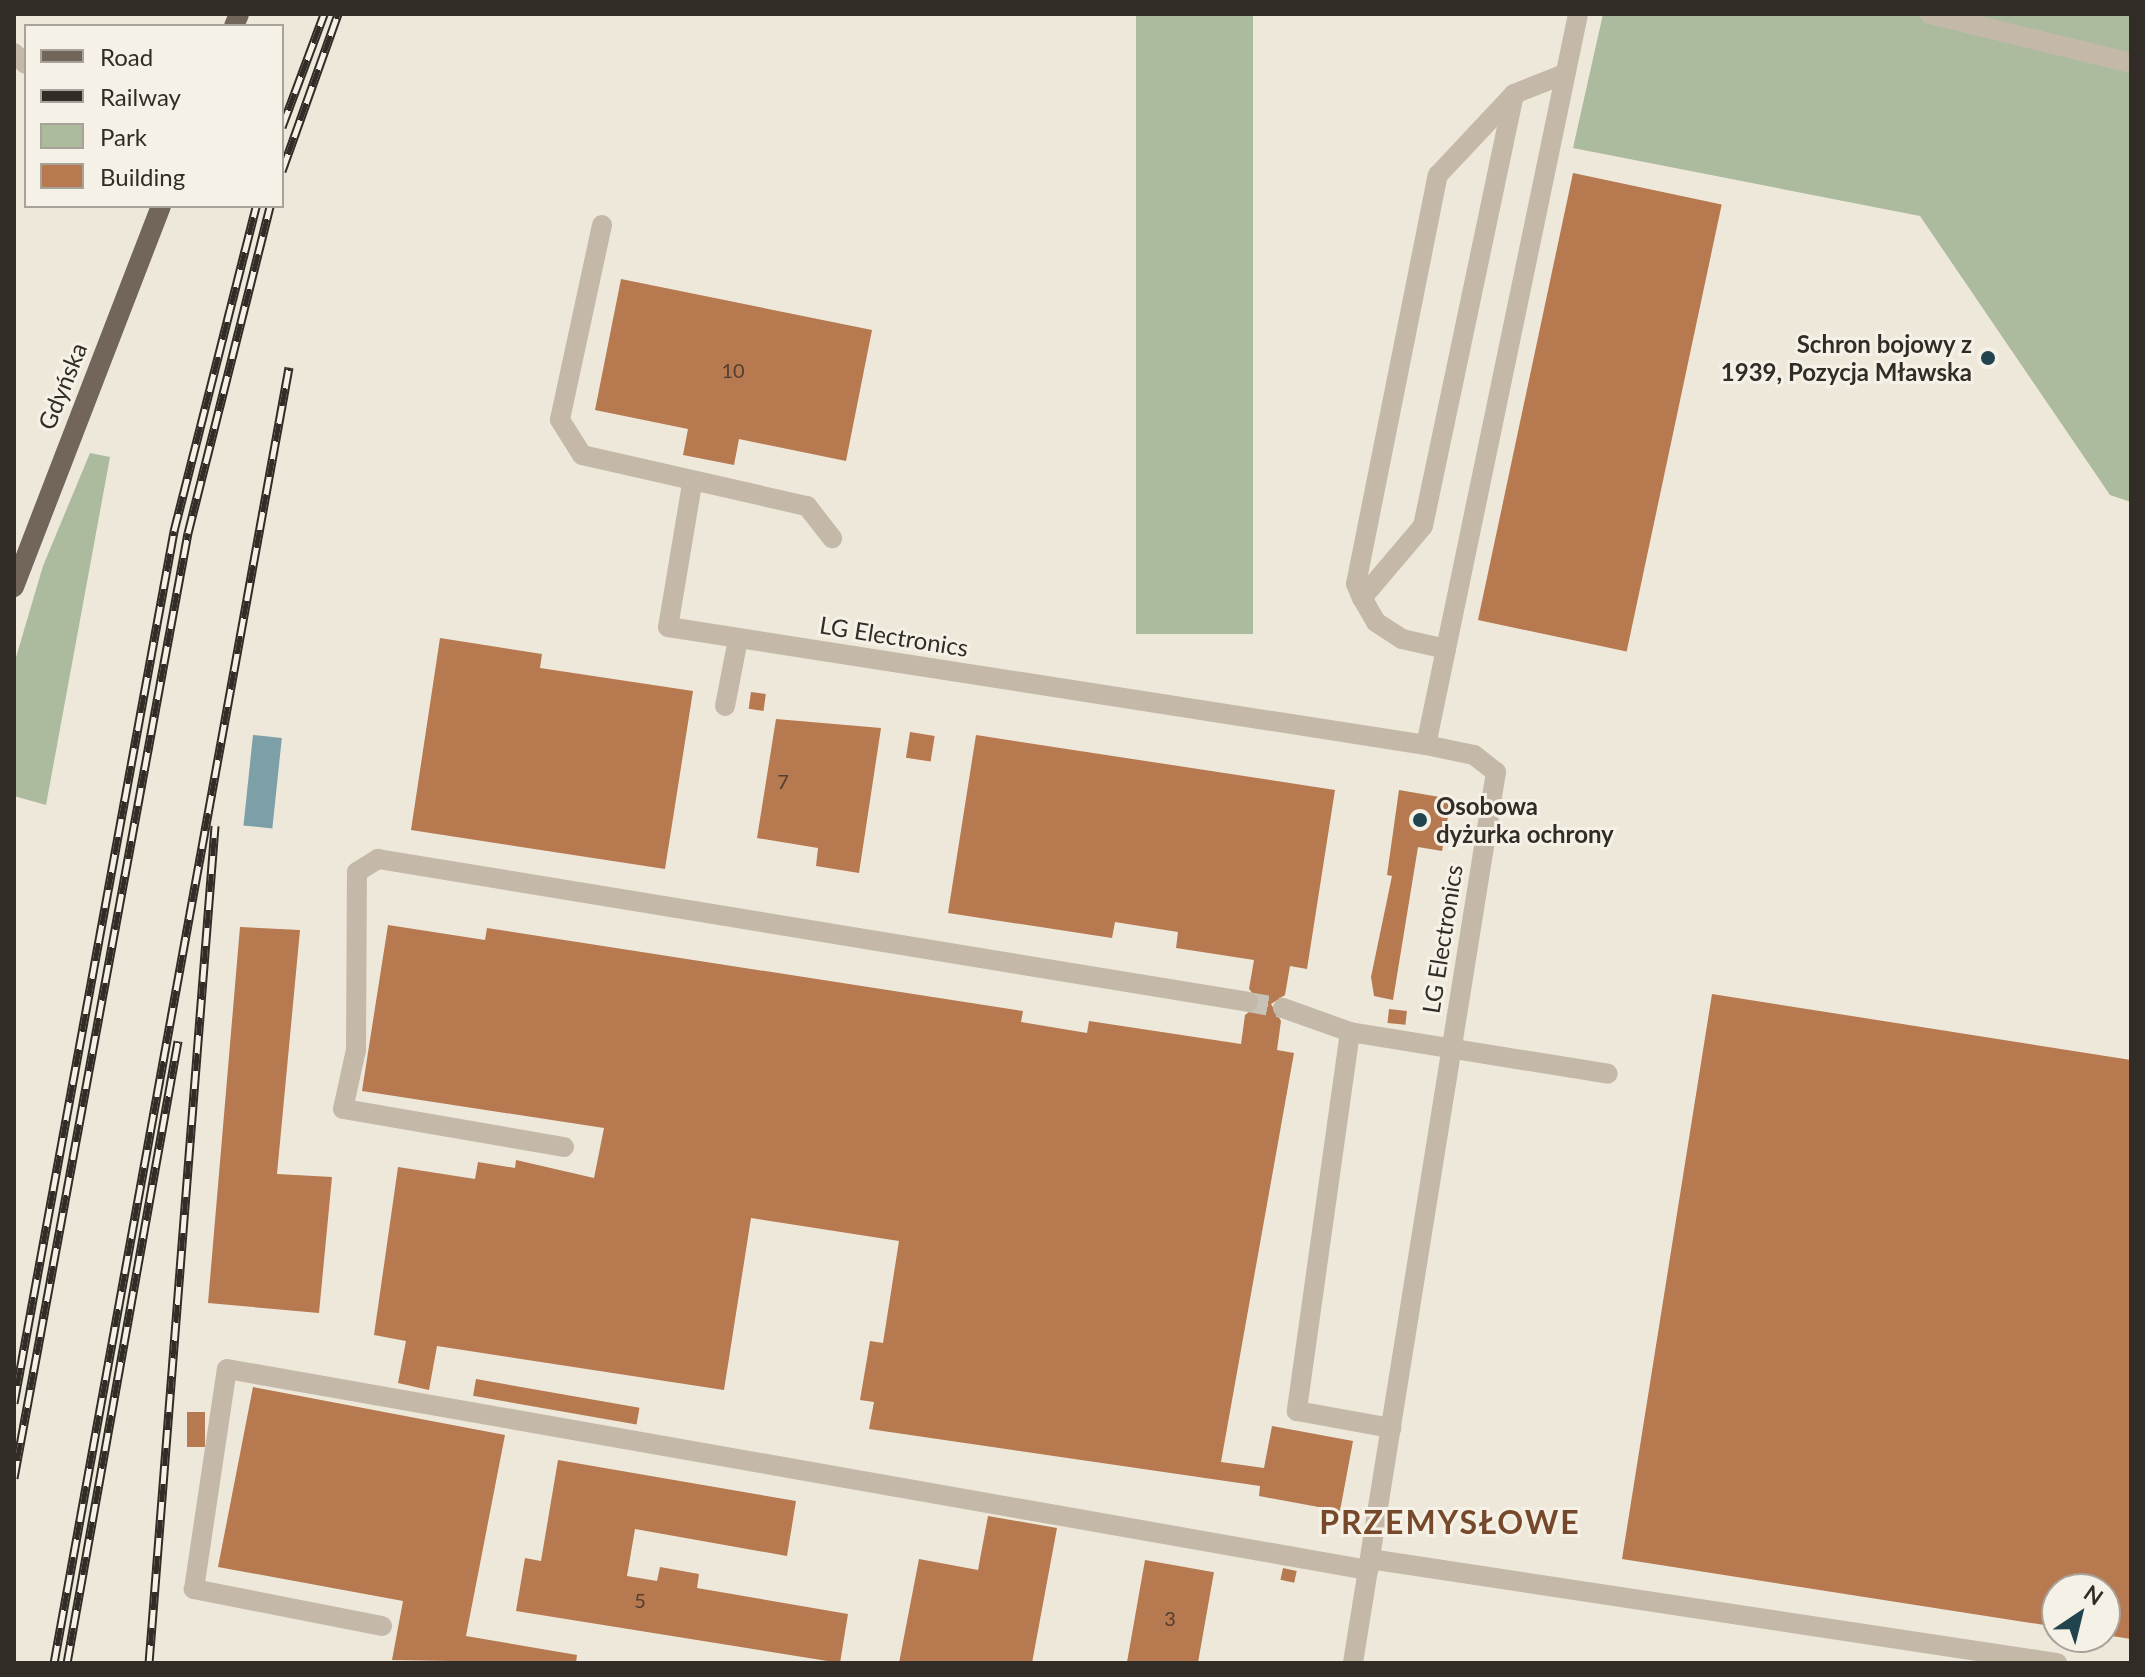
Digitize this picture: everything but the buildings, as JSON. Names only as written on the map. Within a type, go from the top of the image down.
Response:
[{"type":"main road","name":"Gdyńska","points":[[14,587],[160,208]]},
{"type":"street","points":[[1426,745],[1562,75],[1578,14]]},
{"type":"street","points":[[1930,14],[2131,63]]},
{"type":"street","points":[[1446,649],[1402,639],[1376,622],[1356,584],[1438,175],[1514,94],[1562,75]]},
{"type":"street","points":[[1362,598],[1423,526],[1514,94]]},
{"type":"street","points":[[602,225],[560,420],[582,455],[692,484],[807,506],[832,538]]},
{"type":"street","name":"LG Electronics","points":[[692,484],[668,627],[1426,745],[1474,755],[1496,772],[1353,1663]]},
{"type":"street","points":[[725,706],[738,639]]},
{"type":"street","points":[[564,1147],[343,1109],[356,1050],[357,872],[378,859],[1248,1002]]},
{"type":"street","points":[[1283,1008],[1350,1032],[1608,1074]]},
{"type":"street","points":[[1350,1032],[1297,1411],[1391,1428]]},
{"type":"street","points":[[382,1626],[194,1589],[227,1369],[1369,1564],[2057,1663]]},
{"type":"green space","points":[[1136,14],[1253,14],[1253,634],[1136,634]]},
{"type":"green space","points":[[1603,14],[2131,14],[2131,502],[2110,495],[1920,216],[1573,148]]},
{"type":"green space","points":[[90,453],[110,457],[46,805],[14,796],[14,664],[43,566]]},
{"type":"water","points":[[253,735],[282,738],[272,829],[243,826]]},
{"type":"tunnel","points":[[1248,1002],[1283,1008]]},
{"type":"railway","points":[[284,122],[324,14]]},
{"type":"railway","points":[[284,165],[338,14]]},
{"type":"railway","points":[[14,1403],[174,531],[255,208]]},
{"type":"railway","points":[[14,1478],[188,533],[269,208]]},
{"type":"railway","points":[[54,1663],[289,367]]},
{"type":"railway","points":[[149,1663],[215,826]]},
{"type":"railway","points":[[67,1663],[178,1041]]},
{"type":"place","name":"Schron bojowy z 1939, Pozycja Mławska","points":[[1988,358]]},
{"type":"place","name":"Osobowa dyżurka ochrony","points":[[1420,820]]},
{"type":"district","name":"PRZEMYSŁOWE","points":[[1450,1522]]}]
